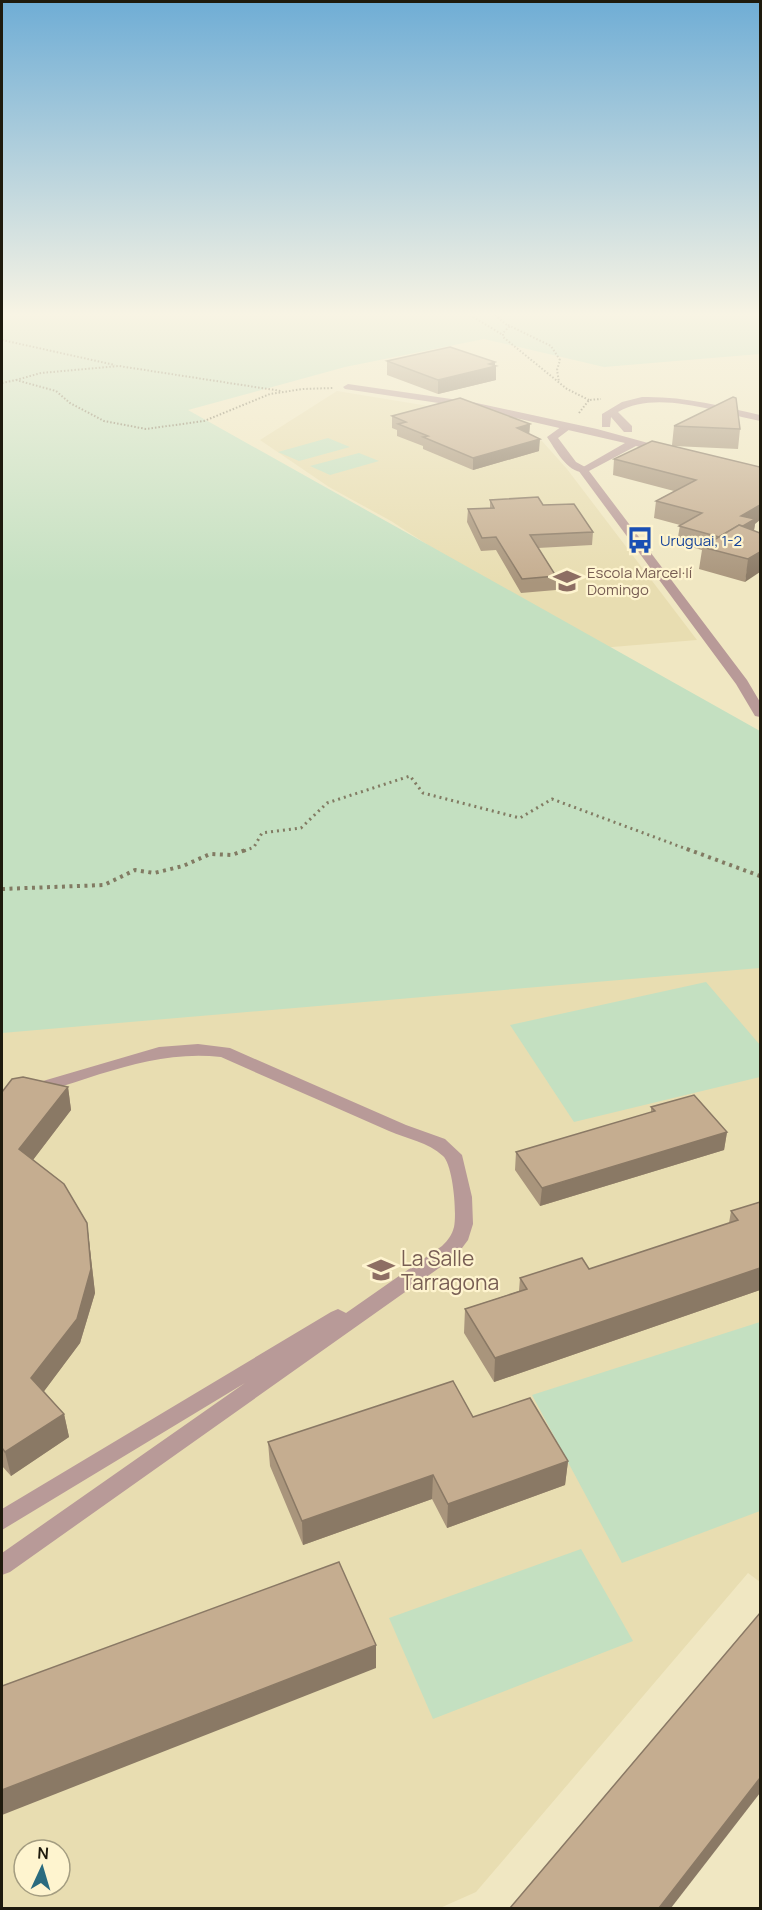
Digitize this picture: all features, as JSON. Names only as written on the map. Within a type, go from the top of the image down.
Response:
[{"type":"street","points":[[466,404],[628,438],[678,453]]},
{"type":"street","points":[[626,404],[604,417],[606,425],[628,438]]},
{"type":"street","points":[[703,404],[760,418]]},
{"type":"street","points":[[612,412],[627,426],[628,438]]},
{"type":"street","points":[[597,432],[599,428],[606,425]]},
{"type":"street","points":[[569,426],[552,437],[572,464],[583,470],[742,683],[760,713]]},
{"type":"street","points":[[583,470],[628,438]]},
{"type":"street","points":[[742,683],[760,695]]},
{"type":"lane","points":[[2,1098],[159,1052],[198,1049],[224,1052],[400,1129],[439,1143],[453,1155],[457,1165],[463,1197],[464,1224],[459,1240],[449,1251],[2,1565]]},
{"type":"lane","points":[[2,1520],[449,1251]]},
{"type":"path","points":[[72,404],[104,421],[146,429],[204,421],[245,404]]},
{"type":"path","points":[[2,889],[104,885],[135,870],[153,873],[183,866],[210,854],[232,855],[254,847],[262,833],[301,828],[327,803],[410,776],[423,793],[520,818],[552,800],[760,876]]},
{"type":"shaded area","points":[[316,404],[417,404],[508,419],[497,422],[542,441],[567,469],[697,640],[588,649],[391,521],[329,487],[260,440]]},
{"type":"shaded area","name":"La Salle Tarragona","points":[[2,935],[760,958],[760,1582],[748,1573],[476,1892],[440,1908],[2,1908]]},
{"type":"green space","points":[[2,404],[209,404],[188,410],[760,731],[760,968],[2,1033]]},
{"type":"green space","points":[[328,438],[350,447],[299,461],[278,452]]},
{"type":"green space","points":[[359,453],[379,461],[330,475],[310,466]]},
{"type":"green space","points":[[706,982],[760,1045],[760,1077],[574,1122],[510,1025]]},
{"type":"green space","points":[[760,1322],[760,1511],[622,1563],[532,1395]]},
{"type":"green space","points":[[581,1549],[633,1641],[433,1719],[389,1618]]},
{"type":"building","points":[[437,404],[477,404],[530,424],[517,428],[540,439],[473,458],[423,437],[428,436],[398,424],[406,422],[392,416]]},
{"type":"building","points":[[718,404],[737,404],[740,429],[674,426]]},
{"type":"building","points":[[652,441],[760,467],[760,505],[741,516],[755,519],[719,537],[679,526],[702,513],[656,501],[696,480],[614,459]]},
{"type":"building","points":[[538,497],[543,505],[574,504],[593,532],[530,535],[556,576],[522,579],[496,537],[482,538],[468,509],[494,508],[490,500]]},
{"type":"building","points":[[739,525],[760,533],[760,552],[748,559],[702,547]]},
{"type":"building","points":[[23,1077],[68,1087],[19,1149],[64,1184],[87,1223],[91,1269],[77,1319],[31,1378],[64,1414],[5,1452],[2,1448],[2,1092],[12,1079]]},
{"type":"building","points":[[694,1095],[727,1132],[542,1188],[516,1152],[655,1111],[651,1107]]},
{"type":"building","points":[[760,1202],[760,1268],[495,1358],[465,1309],[527,1289],[520,1278],[582,1258],[589,1269],[738,1220],[731,1211]]},
{"type":"building","points":[[453,1381],[473,1417],[530,1398],[568,1461],[448,1504],[433,1475],[302,1521],[268,1442]]},
{"type":"building","points":[[339,1562],[376,1645],[2,1790],[2,1686]]},
{"type":"building","points":[[760,1613],[760,1778],[659,1908],[510,1908]]},
{"type":"place","name":"Uruguai, 1-2","points":[[640,540]]},
{"type":"place","name":"Escola Marcel·lí Domingo","points":[[567,581]]},
{"type":"place","name":"La Salle Tarragona","points":[[381,1270]]}]
